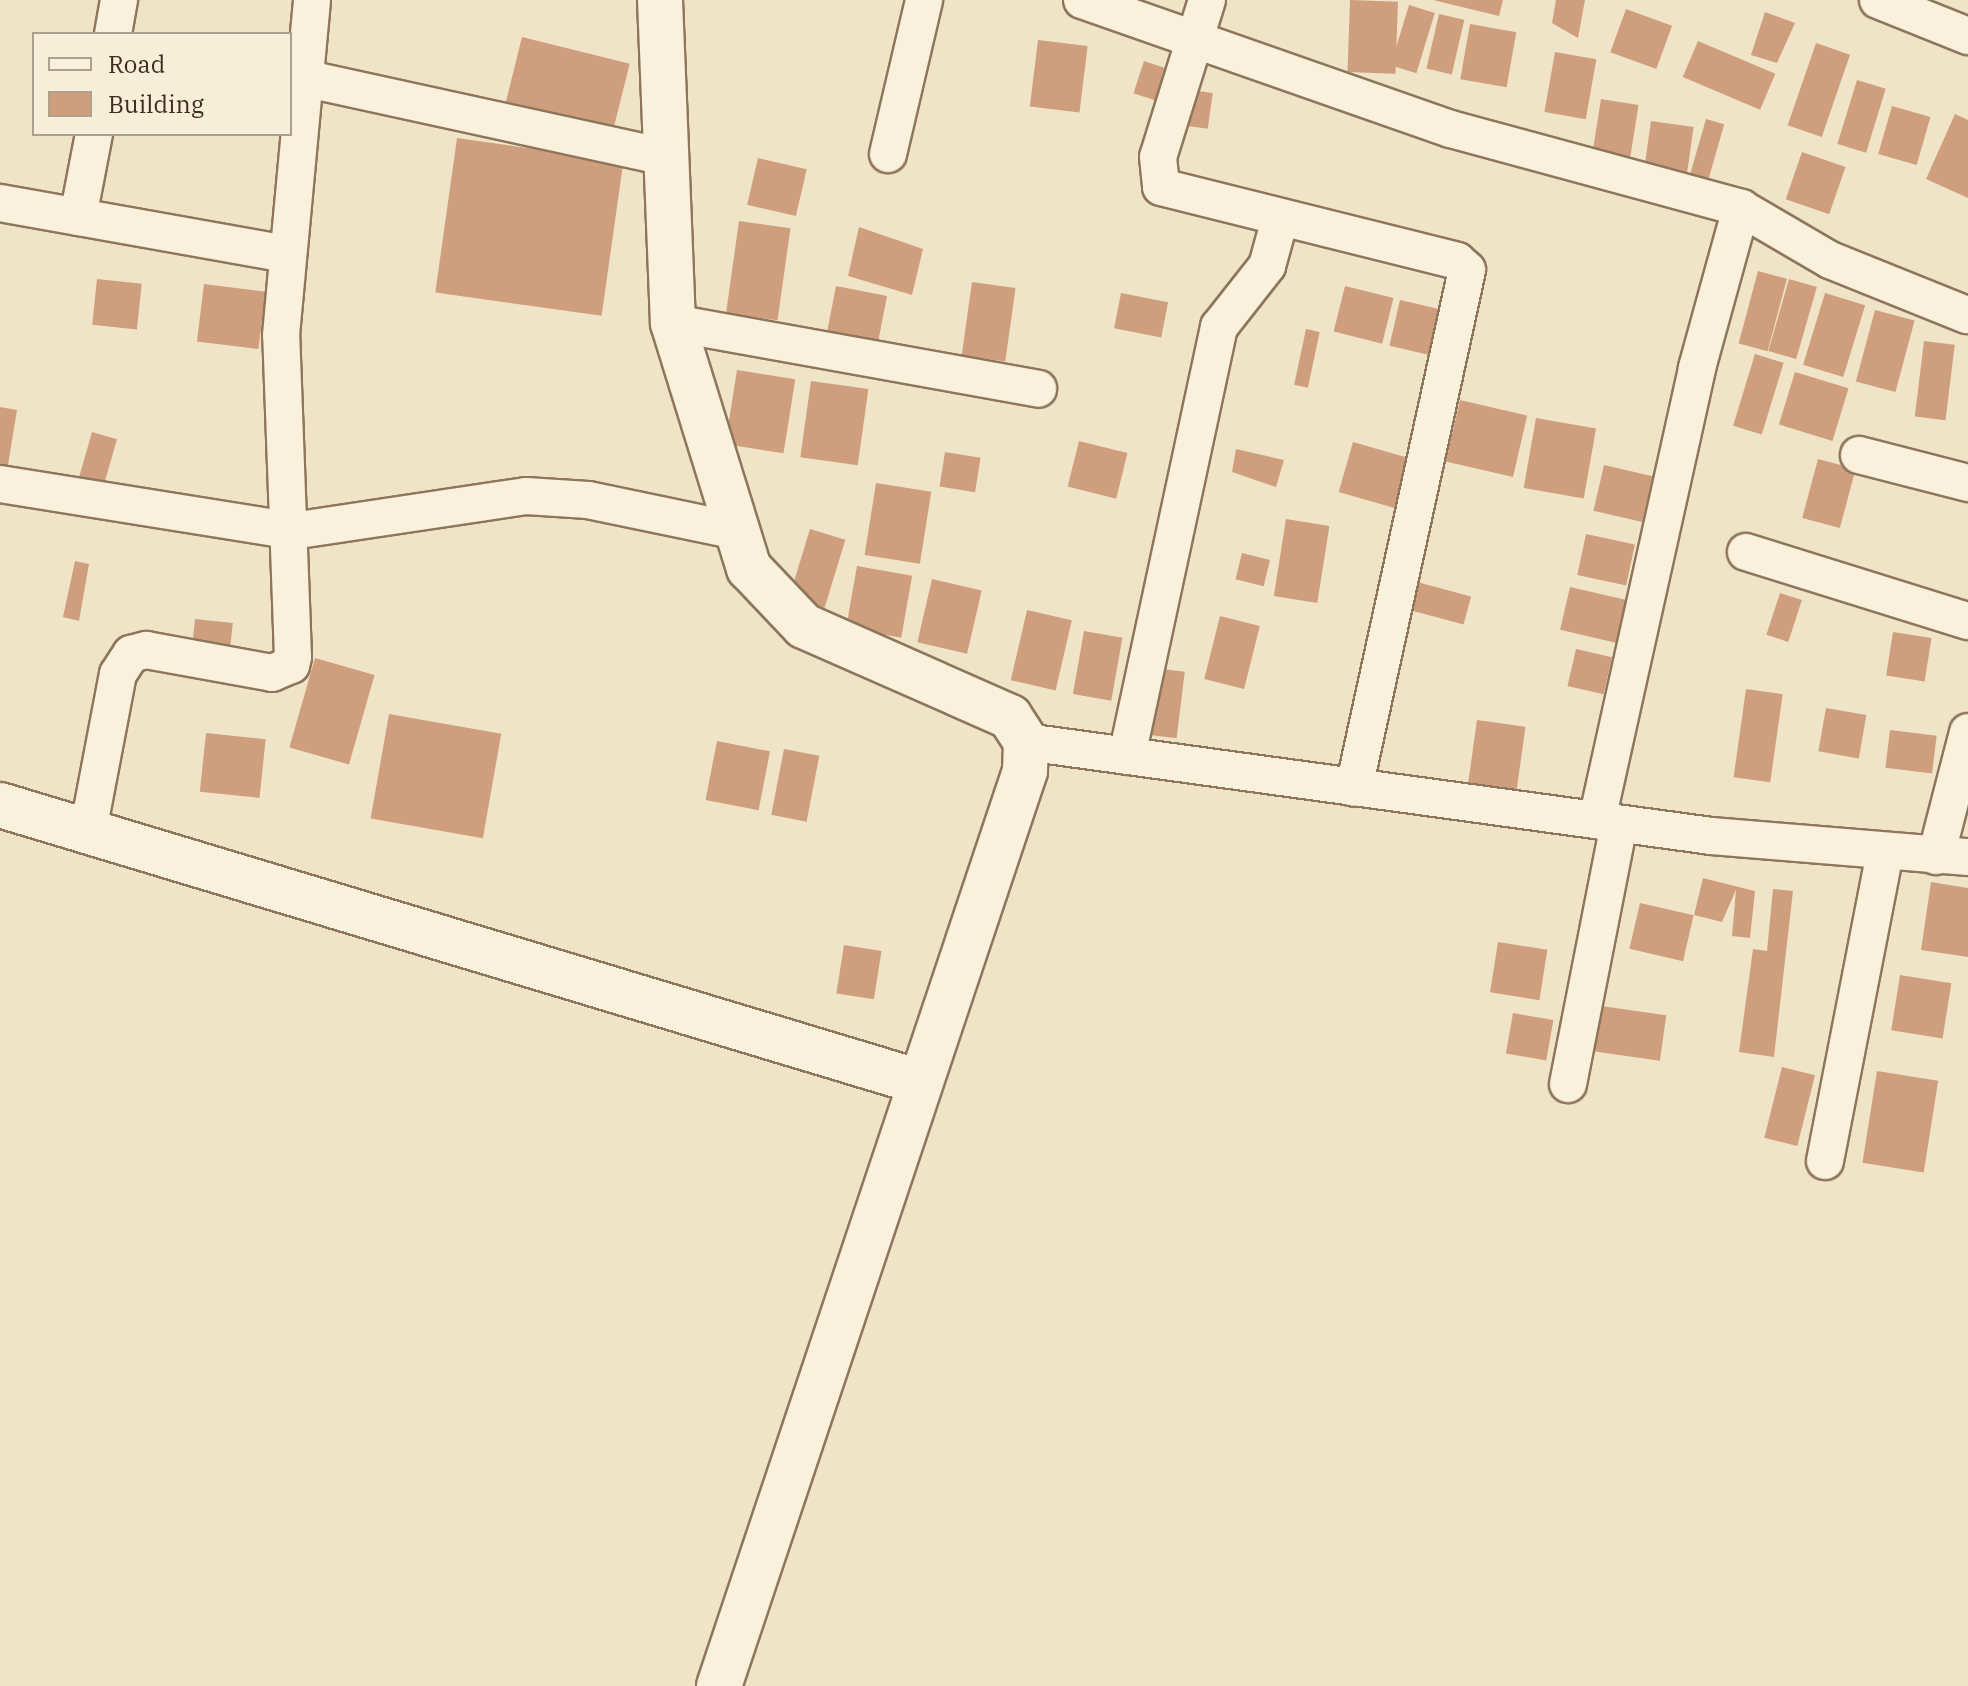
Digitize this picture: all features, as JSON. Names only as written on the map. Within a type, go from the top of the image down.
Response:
[{"type":"street","points":[[113,32],[119,0]]},
{"type":"street","points":[[88,831],[118,674],[131,654],[146,650],[272,673],[291,665],[292,531],[281,335],[285,254],[312,0]]},
{"type":"street","points":[[660,0],[669,158],[673,323],[749,568],[804,626],[1010,717],[1026,742],[1025,771],[719,1686]]},
{"type":"street","points":[[888,154],[924,0]]},
{"type":"street","points":[[1082,0],[1451,129],[1741,208],[1830,260],[1967,315]]},
{"type":"street","points":[[1207,0],[1158,157],[1161,187],[1457,261],[1467,270],[1354,788]]},
{"type":"street","points":[[1878,0],[1968,36]]},
{"type":"street","points":[[303,78],[669,158]]},
{"type":"street","points":[[78,217],[94,136]]},
{"type":"street","points":[[0,203],[285,254]]},
{"type":"street","points":[[1568,1084],[1608,822],[1697,368],[1741,208]]},
{"type":"street","points":[[1127,756],[1219,327],[1267,266],[1280,219]]},
{"type":"street","points":[[673,323],[1038,389]]},
{"type":"street","points":[[1859,455],[1968,483]]},
{"type":"street","points":[[0,484],[292,531],[526,496],[588,500],[738,531]]},
{"type":"street","points":[[1746,552],[1968,621]]},
{"type":"street","points":[[1026,742],[1608,822],[1885,852],[1952,856],[1968,732]]},
{"type":"street","points":[[0,805],[920,1082]]},
{"type":"street","points":[[1825,1161],[1885,852]]},
{"type":"building","points":[[1350,0],[1398,2],[1395,74],[1347,72]]},
{"type":"building","points":[[1433,0],[1503,0],[1499,16]]},
{"type":"building","points":[[1556,0],[1585,0],[1578,38],[1552,23]]},
{"type":"building","points":[[1409,5],[1435,13],[1416,73],[1391,65]]},
{"type":"building","points":[[1626,9],[1672,26],[1656,69],[1610,52]]},
{"type":"building","points":[[1765,12],[1795,23],[1777,63],[1751,55]]},
{"type":"building","points":[[1439,14],[1464,20],[1452,74],[1426,69]]},
{"type":"building","points":[[1470,24],[1516,32],[1507,87],[1460,79]]},
{"type":"building","points":[[522,37],[630,64],[613,129],[506,102]]},
{"type":"building","points":[[1038,40],[1088,46],[1079,113],[1030,107]]},
{"type":"building","points":[[1698,41],[1775,74],[1760,110],[1683,77]]},
{"type":"building","points":[[1816,43],[1850,55],[1822,137],[1788,125]]},
{"type":"building","points":[[1555,52],[1596,59],[1586,119],[1544,112]]},
{"type":"building","points":[[1144,61],[1171,70],[1160,102],[1133,93]]},
{"type":"building","points":[[1857,80],[1886,89],[1866,153],[1837,144]]},
{"type":"building","points":[[1191,90],[1213,93],[1208,129],[1186,126]]},
{"type":"building","points":[[1601,99],[1639,105],[1630,157],[1593,151]]},
{"type":"building","points":[[1892,106],[1930,117],[1917,165],[1878,154]]},
{"type":"building","points":[[1955,114],[1968,120],[1968,198],[1926,179]]},
{"type":"building","points":[[1706,119],[1724,124],[1706,190],[1687,184]]},
{"type":"building","points":[[1651,121],[1694,127],[1687,176],[1644,170]]},
{"type":"building","points":[[457,138],[623,161],[602,316],[435,292]]},
{"type":"building","points":[[1802,152],[1845,167],[1829,214],[1786,199]]},
{"type":"building","points":[[758,158],[807,169],[796,216],[747,205]]},
{"type":"building","points":[[739,221],[790,228],[778,320],[726,313]]},
{"type":"building","points":[[859,227],[923,249],[912,295],[848,276]]},
{"type":"building","points":[[1758,271],[1787,279],[1768,351],[1739,343]]},
{"type":"building","points":[[97,279],[142,284],[137,329],[92,325]]},
{"type":"building","points":[[1789,279],[1817,287],[1796,359],[1768,351]]},
{"type":"building","points":[[972,282],[1016,288],[1005,361],[962,355]]},
{"type":"building","points":[[204,284],[266,292],[258,349],[197,342]]},
{"type":"building","points":[[836,286],[887,296],[877,348],[826,338]]},
{"type":"building","points":[[1345,286],[1394,298],[1382,344],[1334,332]]},
{"type":"building","points":[[1121,293],[1168,302],[1161,337],[1114,328]]},
{"type":"building","points":[[1825,293],[1865,305],[1843,377],[1803,365]]},
{"type":"building","points":[[1400,300],[1449,311],[1438,357],[1389,346]]},
{"type":"building","points":[[1875,310],[1915,321],[1895,392],[1856,381]]},
{"type":"building","points":[[1306,329],[1320,332],[1308,388],[1294,385]]},
{"type":"building","points":[[1924,341],[1955,345],[1946,420],[1915,416]]},
{"type":"building","points":[[1755,354],[1784,363],[1762,434],[1733,426]]},
{"type":"building","points":[[737,370],[795,379],[784,453],[725,444]]},
{"type":"building","points":[[1795,372],[1849,388],[1832,441],[1779,425]]},
{"type":"building","points":[[811,381],[868,389],[858,465],[800,457]]},
{"type":"building","points":[[1460,400],[1527,416],[1513,477],[1446,461]]},
{"type":"building","points":[[0,407],[17,410],[8,465],[0,464]]},
{"type":"building","points":[[1536,418],[1596,429],[1584,499],[1524,488]]},
{"type":"building","points":[[92,432],[117,439],[100,497],[75,490]]},
{"type":"building","points":[[1079,441],[1128,453],[1116,499],[1068,487]]},
{"type":"building","points":[[1353,442],[1416,460],[1402,510],[1339,492]]},
{"type":"building","points":[[1236,449],[1284,460],[1276,487],[1232,472]]},
{"type":"building","points":[[945,452],[981,458],[975,492],[940,487]]},
{"type":"building","points":[[1818,459],[1856,469],[1840,528],[1802,518]]},
{"type":"building","points":[[1604,465],[1653,476],[1642,522],[1593,511]]},
{"type":"building","points":[[876,483],[931,492],[920,564],[865,555]]},
{"type":"building","points":[[1286,519],[1329,526],[1317,603],[1274,596]]},
{"type":"building","points":[[810,529],[845,540],[825,608],[789,597]]},
{"type":"building","points":[[1586,534],[1635,544],[1626,585],[1577,575]]},
{"type":"building","points":[[1242,553],[1270,560],[1264,586],[1235,579]]},
{"type":"building","points":[[75,561],[89,564],[79,621],[63,617]]},
{"type":"building","points":[[857,566],[912,576],[901,638],[846,628]]},
{"type":"building","points":[[932,579],[982,590],[967,654],[917,642]]},
{"type":"building","points":[[1417,582],[1471,596],[1464,625],[1409,610]]},
{"type":"building","points":[[1570,587],[1626,600],[1616,643],[1560,630]]},
{"type":"building","points":[[1780,593],[1802,600],[1788,642],[1766,635]]},
{"type":"building","points":[[1027,610],[1072,620],[1056,691],[1011,680]]},
{"type":"building","points":[[1220,616],[1260,626],[1244,689],[1204,679]]},
{"type":"building","points":[[195,619],[233,623],[229,655],[192,651]]},
{"type":"building","points":[[1084,631],[1122,638],[1111,701],[1073,694]]},
{"type":"building","points":[[1893,632],[1932,638],[1925,682],[1886,675]]},
{"type":"building","points":[[1576,649],[1612,657],[1604,694],[1567,686]]},
{"type":"building","points":[[315,658],[375,675],[349,764],[289,747]]},
{"type":"building","points":[[1154,668],[1185,672],[1177,738],[1146,735]]},
{"type":"building","points":[[1746,689],[1783,694],[1770,782],[1734,777]]},
{"type":"building","points":[[1826,708],[1866,715],[1859,758],[1818,751]]},
{"type":"building","points":[[389,714],[501,734],[483,838],[371,818]]},
{"type":"building","points":[[1477,720],[1526,727],[1517,790],[1468,783]]},
{"type":"building","points":[[1890,730],[1937,736],[1932,773],[1885,768]]},
{"type":"building","points":[[206,733],[266,739],[260,798],[200,792]]},
{"type":"building","points":[[717,741],[770,751],[759,810],[706,800]]},
{"type":"building","points":[[784,749],[819,756],[807,822],[771,815]]},
{"type":"building","points":[[1703,878],[1755,891],[1750,938],[1732,936],[1736,890],[1722,922],[1694,915]]},
{"type":"building","points":[[1931,882],[1968,888],[1968,957],[1921,950]]},
{"type":"building","points":[[1773,889],[1793,891],[1774,1057],[1739,1052],[1753,949],[1767,951]]},
{"type":"building","points":[[1640,903],[1694,915],[1683,961],[1629,949]]},
{"type":"building","points":[[1498,942],[1547,950],[1539,1000],[1490,992]]},
{"type":"building","points":[[844,945],[882,951],[874,999],[836,993]]},
{"type":"building","points":[[1900,975],[1951,983],[1943,1038],[1891,1030]]},
{"type":"building","points":[[1594,1005],[1666,1015],[1660,1061],[1588,1051]]},
{"type":"building","points":[[1513,1013],[1553,1020],[1546,1060],[1506,1053]]},
{"type":"building","points":[[1782,1067],[1815,1075],[1797,1146],[1764,1138]]},
{"type":"building","points":[[1877,1071],[1938,1081],[1924,1173],[1862,1163]]}]
